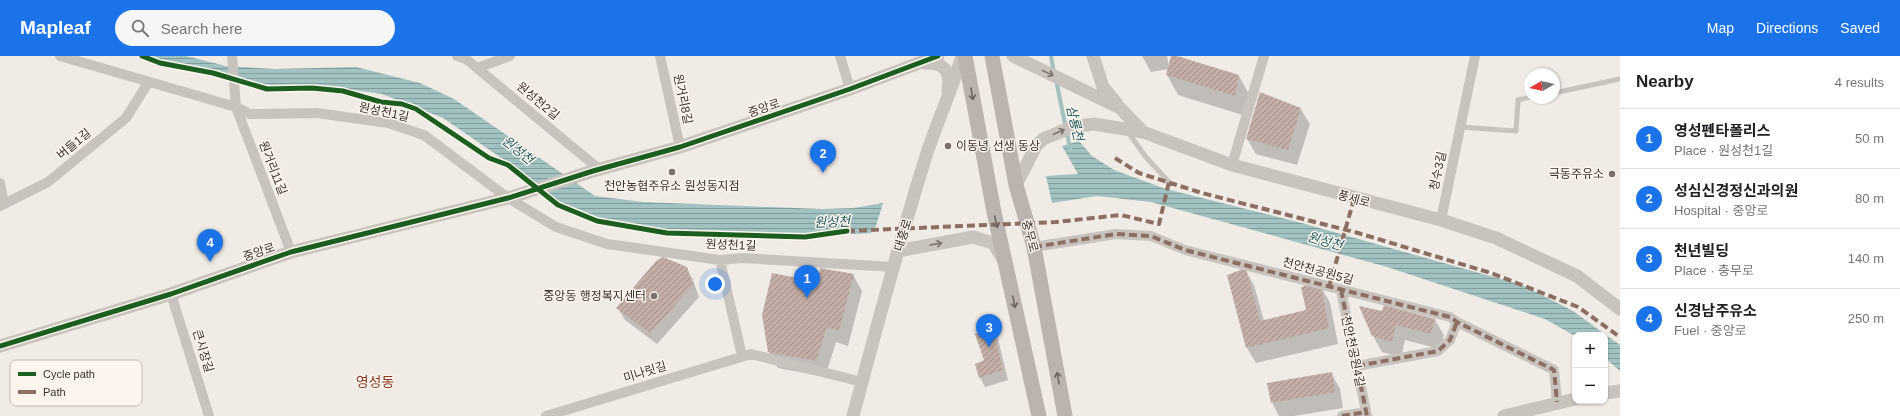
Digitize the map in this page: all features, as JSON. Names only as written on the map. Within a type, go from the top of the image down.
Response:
[{"type":"main road","points":[[966,56],[994,212],[1039,416]]},
{"type":"main road","name":"충무로","points":[[992,56],[1016,185],[1034,247],[1065,416]]},
{"type":"street","name":"원성천1길","points":[[60,56],[148,83],[236,107],[250,114],[317,113],[388,123],[424,135],[508,198],[556,227],[607,244],[720,260],[743,258],[893,267]]},
{"type":"street","name":"원거리11길","points":[[232,56],[236,107],[291,252]]},
{"type":"street","points":[[477,68],[510,56]]},
{"type":"street","name":"원거리8길","points":[[660,56],[680,147]]},
{"type":"street","points":[[840,56],[850,89]]},
{"type":"street","name":"중앙로","points":[[0,346],[171,294],[291,252],[508,198],[596,170],[680,147],[850,89],[938,56]]},
{"type":"street","name":"대흥로","points":[[853,416],[893,267],[927,155],[962,56]]},
{"type":"street","name":"풍세로","points":[[1013,56],[1120,108],[1143,132],[1232,165],[1441,220],[1496,238],[1577,276],[1620,309]]},
{"type":"street","points":[[1093,56],[1103,87],[1120,108]]},
{"type":"street","points":[[1232,165],[1264,56]]},
{"type":"street","name":"청수3길","points":[[1441,220],[1476,56]]},
{"type":"street","name":"원성천2길","points":[[463,57],[596,170]]},
{"type":"street","points":[[918,63],[932,62],[940,65],[946,70],[949,81],[946,103]]},
{"type":"street","name":"버들1길","points":[[2,205],[48,182],[126,118],[148,83]]},
{"type":"street","points":[[1016,185],[1036,146],[1043,139],[1072,127],[1094,124],[1143,132]]},
{"type":"street","points":[[0,183],[2,205]]},
{"type":"street","name":"천안천공원5길","points":[[1034,247],[1116,234],[1151,236],[1185,250],[1450,317],[1457,322],[1554,370],[1557,402]]},
{"type":"street","points":[[898,251],[973,237],[993,243],[1005,264]]},
{"type":"street","points":[[720,260],[746,355],[862,382]]},
{"type":"street","name":"천안천공원4길","points":[[1341,290],[1366,414],[1342,416]]},
{"type":"street","name":"큰시장길","points":[[171,294],[209,416]]},
{"type":"street","points":[[1357,366],[1438,351],[1450,340],[1457,322]]},
{"type":"street","name":"미나릿길","points":[[546,416],[746,355]]},
{"type":"street","points":[[1608,393],[1620,391]]},
{"type":"street","points":[[1504,416],[1572,399]]},
{"type":"lane","points":[[1560,91],[1620,79]]},
{"type":"lane","points":[[1461,127],[1516,131],[1518,100],[1524,99]]},
{"type":"lane","points":[[1126,129],[1145,156],[1169,182]]},
{"type":"water","name":"원성천","points":[[140,56],[186,56],[226,66],[275,69],[356,67],[420,83],[454,99],[595,196],[643,202],[822,209],[854,208],[883,203],[876,226],[871,233],[721,239],[620,229],[563,206],[510,164],[443,118],[382,94],[324,86],[279,86],[218,77]]},
{"type":"water","name":"원성천","points":[[1079,141],[1092,156],[1114,170],[1166,189],[1298,222],[1522,285],[1573,311],[1602,332],[1572,332],[1572,334],[1545,319],[1387,267],[1151,202],[1097,196],[1052,203],[1046,176],[1078,174],[1062,146]]},
{"type":"water","points":[[1608,336],[1620,345],[1620,371],[1608,361]]},
{"type":"building","points":[[1171,56],[1177,56],[1239,75],[1235,96],[1166,75]]},
{"type":"building","points":[[1260,92],[1301,108],[1288,150],[1246,139]]},
{"type":"building","name":"중앙동 행정복지센터","points":[[663,257],[687,267],[693,285],[650,333],[616,308],[656,261]]},
{"type":"building","points":[[820,268],[854,274],[839,331],[827,327],[816,361],[768,352],[762,315],[772,273],[818,282]]},
{"type":"building","points":[[1246,268],[1260,321],[1306,310],[1301,287],[1312,284],[1321,286],[1329,328],[1246,348],[1227,275]]},
{"type":"building","points":[[1384,305],[1435,319],[1431,334],[1396,325],[1392,342],[1372,336],[1359,306],[1382,311]]},
{"type":"building","points":[[993,329],[1003,370],[979,378],[975,364],[984,360],[975,334]]},
{"type":"building","points":[[1332,372],[1335,392],[1271,403],[1267,383]]},
{"type":"waterway","name":"삼룡천","points":[[1051,56],[1054,73]]},
{"type":"waterway","name":"삼룡천","points":[[1056,80],[1070,148]]},
{"type":"marked path","points":[[1115,158],[1139,173],[1202,193],[1358,233],[1491,273],[1578,307],[1620,337]]},
{"type":"marked path","points":[[847,231],[1056,222],[1121,215],[1159,224],[1169,182]]},
{"type":"marked path","points":[[1329,287],[1354,199]]},
{"type":"marked path","points":[[1034,247],[1116,234],[1151,236],[1185,250],[1450,317],[1457,322],[1554,370],[1557,402]]},
{"type":"marked path","points":[[1341,290],[1367,416]]},
{"type":"marked path","points":[[1357,366],[1438,351],[1450,340],[1457,322]]},
{"type":"marked path","points":[[1342,416],[1366,412]]},
{"type":"cycle path","points":[[142,56],[160,63],[213,73],[267,89],[312,88],[343,91],[381,102],[402,104],[416,109],[489,158],[508,165],[558,205],[597,221],[667,233],[805,237],[847,231]]},
{"type":"cycle path","points":[[0,346],[171,294],[291,252],[508,198],[593,171],[680,147],[850,89],[938,56]]},
{"type":"place","name":"이동녕 선생 동상","points":[[948,146]]},
{"type":"place","name":"천안농협주유소 원성동지점","points":[[672,172]]},
{"type":"place","name":"성심신경정신과의원","points":[[823,173]]},
{"type":"place","name":"극동주유소","points":[[1612,174]]},
{"type":"place","name":"신경남주유소","points":[[210,262]]},
{"type":"place","name":"중앙동 행정복지센터","points":[[654,296]]},
{"type":"place","name":"영성펜타폴리스","points":[[807,298]]},
{"type":"place","name":"천년빌딩","points":[[989,347]]},
{"type":"district","name":"영성동","points":[[375,382]]}]
